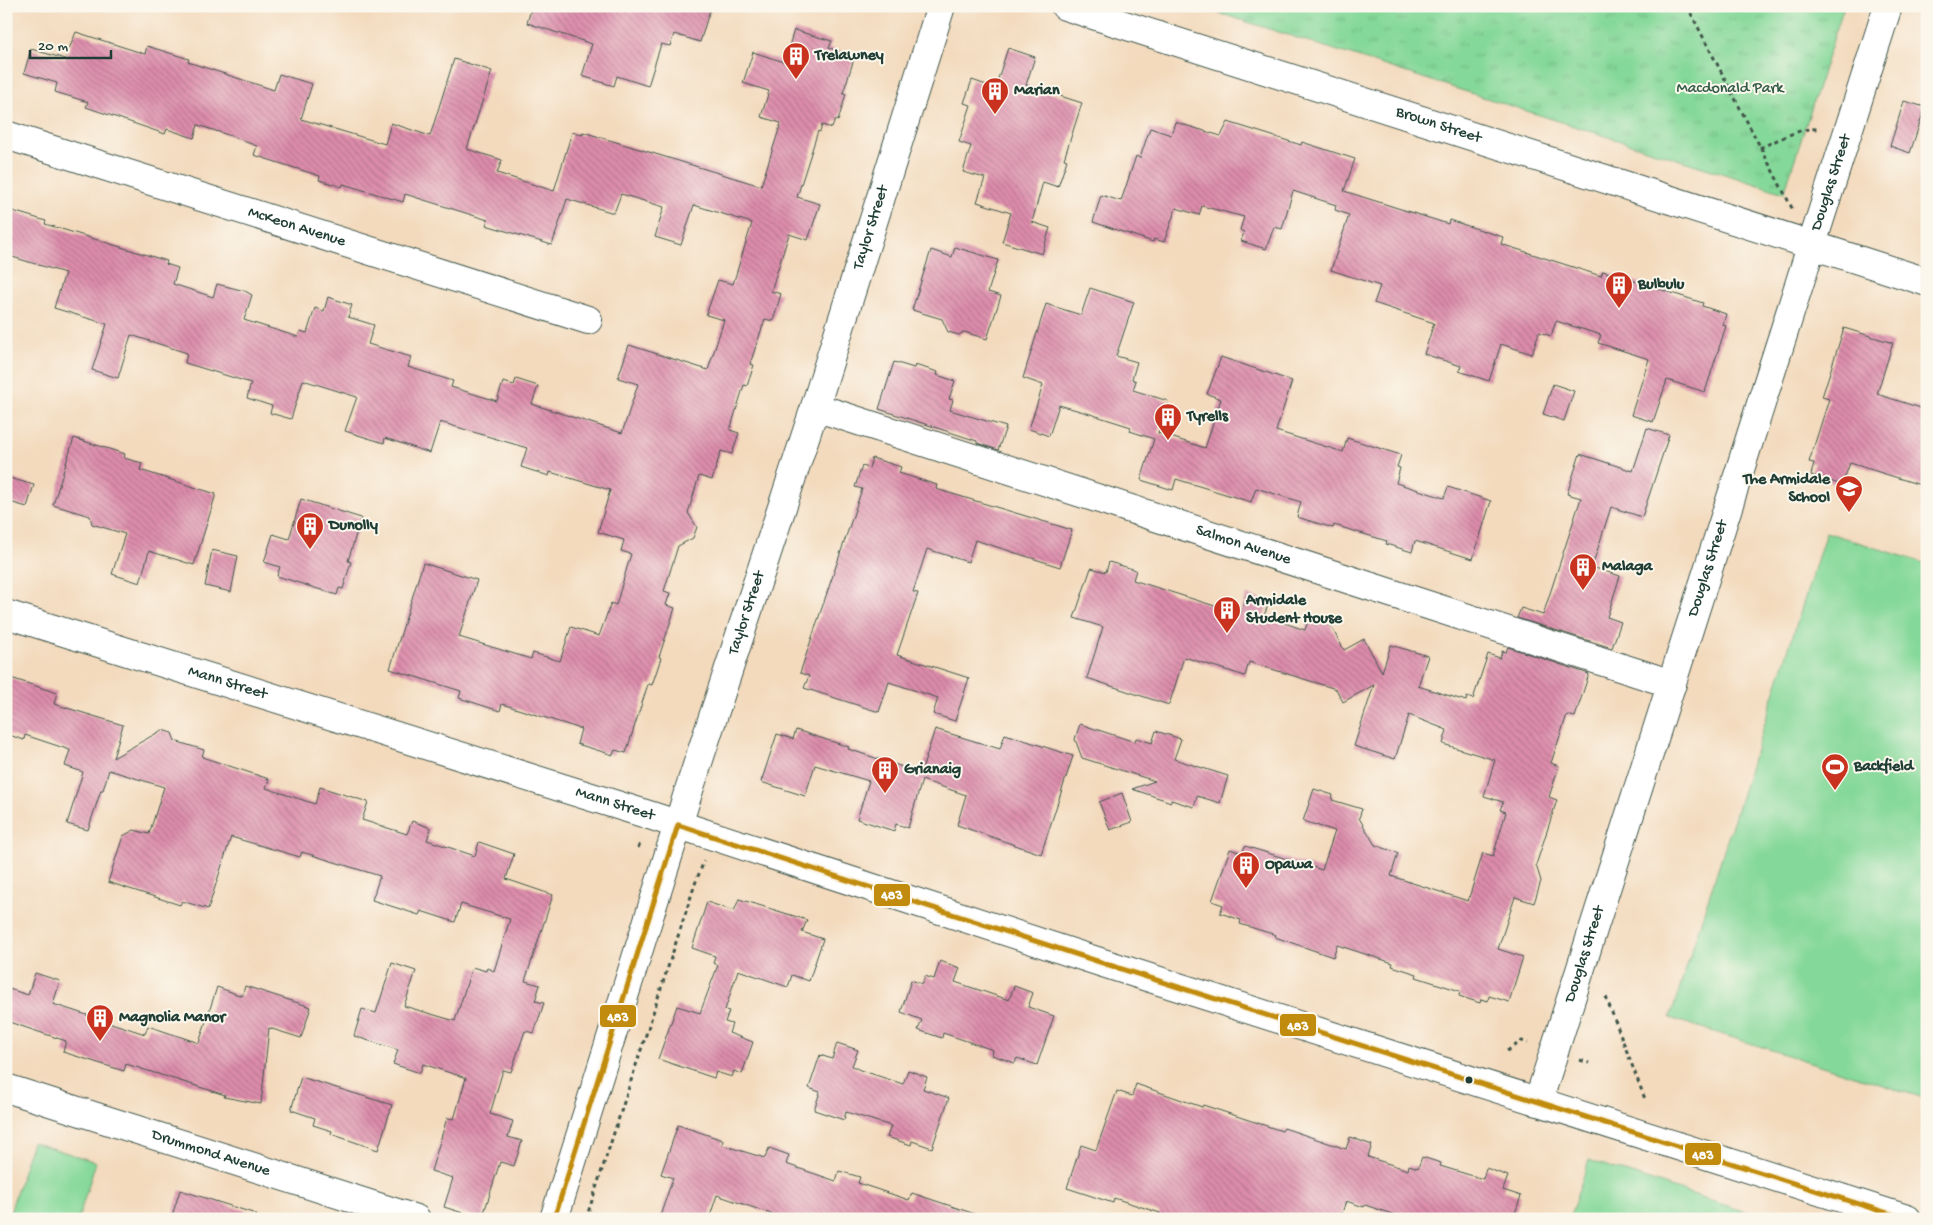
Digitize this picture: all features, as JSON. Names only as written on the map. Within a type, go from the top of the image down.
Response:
[{"type":"street","name":"Taylor Street","points":[[554,1219],[678,825],[815,407],[941,6]]},
{"type":"street","name":"Brown Street","points":[[1066,6],[1927,282]]},
{"type":"street","name":"Douglas Street","points":[[1538,1102],[1888,6]]},
{"type":"street","name":"McKeon Avenue","points":[[6,135],[588,320]]},
{"type":"street","name":"Salmon Avenue","points":[[815,407],[1672,684]]},
{"type":"street","name":"Mann Street","points":[[6,614],[678,825],[1102,963],[1907,1219]]},
{"type":"street","name":"Drummond Avenue","points":[[6,1088],[416,1219]]},
{"type":"path","points":[[1687,6],[1791,206]]},
{"type":"path","points":[[1760,148],[1794,133],[1815,128],[1820,130]]},
{"type":"path","points":[[586,1219],[695,884],[704,863]]},
{"type":"path","points":[[1606,997],[1645,1099]]},
{"type":"path","points":[[1507,1051],[1522,1041],[1529,1043]]},
{"type":"path","points":[[1577,1060],[1589,1063]]},
{"type":"green space","name":"Macdonald Park","points":[[1197,6],[1844,6],[1784,193]]},
{"type":"green space","name":"Backfield","points":[[1826,532],[1927,564],[1927,1099],[1670,1018]]},
{"type":"green space","points":[[32,1142],[96,1162],[78,1219],[8,1219]]},
{"type":"green space","points":[[1589,1160],[1767,1219],[1569,1219]]},
{"type":"building","points":[[532,6],[711,6],[700,42],[674,34],[670,46],[661,44],[648,86],[617,76],[614,86],[582,76],[592,44],[527,23]]},
{"type":"building","points":[[794,30],[832,41],[829,48],[855,56],[843,93],[846,94],[838,121],[835,120],[832,128],[822,125],[820,132],[818,131],[797,197],[820,204],[808,240],[789,234],[771,291],[781,294],[773,321],[765,319],[750,364],[754,365],[747,386],[744,385],[730,430],[739,433],[732,454],[721,451],[712,480],[699,476],[688,513],[697,527],[693,538],[678,546],[664,591],[670,593],[666,605],[675,608],[652,685],[648,684],[626,753],[615,750],[613,755],[577,744],[581,729],[502,704],[500,711],[459,698],[461,691],[390,669],[423,563],[477,580],[459,637],[531,659],[533,653],[560,661],[571,627],[599,636],[611,603],[616,605],[631,554],[621,551],[624,540],[598,532],[610,490],[550,472],[549,476],[521,467],[527,448],[440,422],[430,453],[385,438],[384,443],[345,431],[357,397],[303,380],[291,419],[270,413],[272,406],[247,398],[251,383],[185,363],[187,353],[131,335],[118,378],[92,370],[107,324],[54,308],[65,273],[6,255],[6,209],[46,221],[45,224],[167,261],[166,264],[178,268],[173,284],[213,297],[217,284],[245,291],[252,295],[244,320],[298,337],[300,331],[307,333],[315,308],[324,311],[328,297],[352,305],[348,317],[374,325],[368,344],[411,357],[408,367],[453,381],[451,387],[497,401],[503,382],[514,385],[516,379],[538,386],[532,404],[622,433],[638,384],[618,378],[629,345],[708,370],[724,320],[706,315],[718,280],[733,284],[752,223],[694,205],[681,245],[655,237],[664,207],[621,194],[614,213],[567,199],[552,245],[486,225],[488,220],[405,194],[403,202],[343,184],[342,187],[319,180],[320,176],[254,155],[257,146],[198,125],[194,138],[167,129],[165,134],[86,107],[88,102],[55,92],[57,83],[24,73],[31,49],[65,59],[76,32],[145,54],[147,46],[189,59],[188,62],[274,90],[279,74],[312,84],[301,119],[385,144],[391,123],[430,136],[454,59],[492,71],[467,149],[502,160],[497,173],[554,191],[572,132],[582,135],[583,132],[761,186],[781,123],[761,117],[769,91],[743,83],[753,52],[784,62]]},
{"type":"building","points":[[1008,48],[1035,57],[1026,85],[1082,103],[1064,159],[1067,160],[1058,187],[1043,182],[1032,222],[1050,228],[1042,254],[1002,242],[1011,213],[977,202],[985,178],[963,172],[971,146],[959,142],[971,105],[964,103],[972,80],[995,88]]},
{"type":"building","points":[[1904,101],[1925,107],[1910,153],[1890,146]]},
{"type":"building","points":[[1175,122],[1221,136],[1228,122],[1301,145],[1302,142],[1355,159],[1344,191],[1448,224],[1449,220],[1503,237],[1501,244],[1601,276],[1603,271],[1703,303],[1702,306],[1726,314],[1723,325],[1726,326],[1705,392],[1667,380],[1653,422],[1631,415],[1649,359],[1598,343],[1601,335],[1556,321],[1551,336],[1539,332],[1532,354],[1501,344],[1489,381],[1459,371],[1461,366],[1424,354],[1434,323],[1374,303],[1380,286],[1331,270],[1349,215],[1335,210],[1336,205],[1293,191],[1282,229],[1274,227],[1266,249],[1241,241],[1244,232],[1240,230],[1244,217],[1202,206],[1199,215],[1176,208],[1164,242],[1154,239],[1153,242],[1093,222],[1101,195],[1121,201],[1136,156],[1140,158],[1150,128],[1171,135]]},
{"type":"building","points":[[955,247],[998,260],[988,292],[1001,296],[987,339],[964,332],[959,335],[948,332],[942,319],[912,310],[931,250],[952,257]]},
{"type":"building","points":[[1090,288],[1134,302],[1116,356],[1137,362],[1132,379],[1136,381],[1133,390],[1168,401],[1158,433],[1205,448],[1221,399],[1207,394],[1221,357],[1292,381],[1276,431],[1343,452],[1347,438],[1401,455],[1397,467],[1400,468],[1396,483],[1444,498],[1448,487],[1491,501],[1473,559],[1415,541],[1412,552],[1386,544],[1387,541],[1334,525],[1333,528],[1297,517],[1301,502],[1256,488],[1251,502],[1176,479],[1173,490],[1141,480],[1154,439],[1130,431],[1131,427],[1087,413],[1059,405],[1049,436],[1029,429],[1043,385],[1023,378],[1046,304],[1081,315]]},
{"type":"building","points":[[1844,328],[1893,343],[1877,394],[1927,410],[1927,487],[1850,463],[1842,485],[1811,475],[1814,463],[1809,462],[1829,399],[1822,397]]},
{"type":"building","points":[[894,362],[914,368],[915,365],[938,372],[937,375],[955,381],[949,399],[953,400],[950,410],[1006,427],[998,450],[977,443],[977,441],[879,409]]},
{"type":"building","points":[[1553,384],[1574,391],[1564,421],[1543,414]]},
{"type":"building","points":[[1647,428],[1669,435],[1642,517],[1611,507],[1592,567],[1620,576],[1607,617],[1621,622],[1612,648],[1517,618],[1521,608],[1543,615],[1581,498],[1567,494],[1580,454],[1633,471]]},
{"type":"building","points":[[74,438],[125,454],[124,458],[142,463],[140,470],[216,494],[194,565],[149,551],[140,583],[112,574],[125,534],[92,524],[90,516],[53,505]]},
{"type":"building","points":[[872,458],[901,467],[899,473],[937,485],[936,489],[1072,530],[1060,567],[975,540],[968,562],[927,549],[913,592],[918,593],[897,655],[969,678],[955,721],[933,714],[938,698],[889,682],[879,712],[804,688],[809,676],[800,673],[862,489],[855,487],[862,466],[869,468]]},
{"type":"building","points":[[6,477],[34,485],[27,507],[6,501]]},
{"type":"building","name":"Dunolly","points":[[301,499],[361,518],[348,561],[351,562],[343,589],[339,588],[337,595],[277,576],[280,567],[264,562],[273,534],[289,539]]},
{"type":"building","points":[[212,550],[238,556],[231,592],[205,586]]},
{"type":"building","points":[[1109,562],[1136,570],[1133,580],[1240,614],[1247,595],[1269,602],[1264,616],[1305,630],[1308,621],[1317,624],[1327,619],[1344,650],[1364,639],[1382,672],[1391,645],[1428,656],[1418,686],[1466,701],[1467,697],[1473,699],[1488,654],[1500,658],[1502,651],[1506,652],[1508,647],[1589,674],[1575,717],[1567,715],[1551,763],[1559,766],[1549,797],[1557,800],[1536,865],[1541,881],[1534,903],[1515,897],[1498,949],[1523,957],[1509,1002],[1489,996],[1488,1001],[1481,999],[1480,1003],[1459,996],[1460,991],[1416,977],[1417,974],[1392,966],[1393,963],[1337,945],[1333,957],[1275,937],[1276,935],[1240,924],[1241,920],[1220,913],[1223,905],[1212,901],[1230,849],[1242,853],[1245,846],[1322,870],[1335,831],[1303,821],[1314,789],[1333,795],[1332,800],[1362,809],[1359,818],[1375,845],[1398,853],[1391,876],[1468,901],[1483,853],[1493,856],[1506,812],[1500,810],[1503,802],[1484,796],[1495,760],[1443,744],[1447,730],[1409,715],[1395,759],[1354,746],[1374,685],[1343,702],[1336,689],[1249,662],[1245,676],[1184,657],[1169,705],[1087,678],[1103,627],[1074,618],[1091,568],[1106,572]]},
{"type":"building","points":[[11,678],[57,693],[54,704],[123,725],[113,758],[162,730],[172,733],[175,741],[204,750],[202,757],[269,779],[266,788],[315,804],[320,787],[368,802],[362,820],[407,834],[412,821],[431,828],[427,840],[475,856],[479,842],[514,854],[506,879],[553,895],[525,981],[540,985],[535,1001],[544,1003],[534,1033],[525,1031],[511,1072],[503,1070],[490,1114],[513,1121],[508,1137],[522,1141],[514,1166],[500,1162],[482,1219],[444,1207],[453,1178],[431,1171],[447,1118],[454,1119],[466,1078],[423,1064],[420,1073],[393,1064],[398,1050],[354,1036],[362,1009],[376,1013],[392,963],[416,971],[404,1006],[455,1021],[472,967],[486,971],[487,968],[494,971],[510,919],[461,904],[455,922],[421,911],[419,915],[372,900],[380,876],[302,852],[300,857],[231,837],[208,909],[182,901],[180,905],[108,882],[123,836],[134,830],[149,834],[164,787],[109,770],[88,830],[67,824],[83,772],[65,766],[70,750],[25,735],[24,740],[6,734],[6,692]]},
{"type":"building","points":[[1080,724],[1135,742],[1136,738],[1152,743],[1156,731],[1181,739],[1174,759],[1228,776],[1220,803],[1197,796],[1194,807],[1171,800],[1171,802],[1132,789],[1155,781],[1082,758],[1075,739]]},
{"type":"building","points":[[935,729],[1000,749],[1005,734],[1073,756],[1041,854],[957,825],[966,795],[922,780],[908,828],[896,824],[894,831],[857,819],[869,781],[815,765],[805,796],[761,782],[777,734],[793,739],[796,730],[921,773]]},
{"type":"building","points":[[1122,793],[1132,822],[1110,830],[1099,802]]},
{"type":"building","points":[[739,899],[807,920],[802,932],[823,939],[809,981],[792,975],[788,987],[738,970],[725,1010],[729,1011],[725,1022],[732,1024],[729,1033],[753,1042],[742,1074],[734,1071],[732,1077],[716,1072],[714,1078],[658,1059],[677,1006],[700,1013],[718,965],[713,963],[715,956],[692,948],[707,902],[734,911]]},
{"type":"building","points":[[940,961],[960,968],[955,982],[1009,1000],[1014,986],[1033,993],[1028,1007],[1054,1016],[1037,1065],[1017,1058],[1015,1063],[992,1055],[993,1050],[943,1033],[942,1038],[918,1030],[922,1020],[901,1012],[911,980],[922,984],[925,976],[934,979]]},
{"type":"building","points":[[35,973],[60,981],[53,1004],[145,1034],[148,1026],[199,1043],[217,987],[242,996],[245,986],[311,1007],[301,1038],[269,1028],[261,1104],[224,1097],[225,1095],[126,1064],[124,1071],[63,1052],[66,1041],[6,1021],[6,988],[28,995]]},
{"type":"building","points":[[837,1043],[858,1050],[852,1066],[860,1070],[903,1084],[908,1070],[927,1077],[923,1089],[949,1098],[932,1148],[912,1141],[911,1145],[887,1137],[891,1126],[846,1112],[844,1120],[814,1110],[820,1092],[809,1088],[820,1055],[832,1059]]},
{"type":"building","points":[[301,1077],[392,1105],[378,1150],[331,1134],[332,1131],[313,1125],[315,1118],[291,1110]]},
{"type":"building","points":[[1136,1084],[1202,1107],[1203,1105],[1282,1131],[1284,1128],[1346,1149],[1350,1137],[1372,1145],[1368,1157],[1408,1170],[1409,1165],[1418,1168],[1422,1157],[1441,1163],[1440,1166],[1483,1179],[1486,1168],[1508,1176],[1503,1190],[1521,1196],[1513,1219],[1407,1219],[1365,1205],[1364,1207],[1346,1201],[1340,1219],[1157,1219],[1160,1213],[1114,1198],[1113,1203],[1067,1188],[1081,1145],[1096,1150],[1117,1091],[1132,1096]]},
{"type":"building","points":[[678,1125],[723,1140],[722,1145],[765,1158],[769,1148],[789,1155],[786,1164],[836,1181],[839,1171],[860,1177],[858,1183],[909,1200],[912,1193],[978,1215],[978,1219],[786,1219],[717,1195],[709,1219],[659,1219],[673,1178],[661,1174]]},
{"type":"building","points":[[180,1190],[256,1214],[255,1219],[171,1219]]},
{"type":"transit line","name":"483","points":[[554,1219],[678,825],[1103,963],[1906,1219]]},
{"type":"place","name":"Trelawney","points":[[796,80]]},
{"type":"place","name":"Marian","points":[[995,115]]},
{"type":"place","name":"Bulbulu","points":[[1619,309]]},
{"type":"place","name":"Tyrells","points":[[1168,441]]},
{"type":"place","name":"The Armidale School","points":[[1849,513]]},
{"type":"place","name":"Dunolly","points":[[310,550]]},
{"type":"place","name":"Malaga","points":[[1583,591]]},
{"type":"place","name":"Armidale Student House","points":[[1227,634]]},
{"type":"place","name":"Backfield","points":[[1835,791]]},
{"type":"place","name":"Grianaig","points":[[885,794]]},
{"type":"place","name":"Opawa","points":[[1246,889]]},
{"type":"place","name":"Magnolia Manor","points":[[100,1042]]}]
